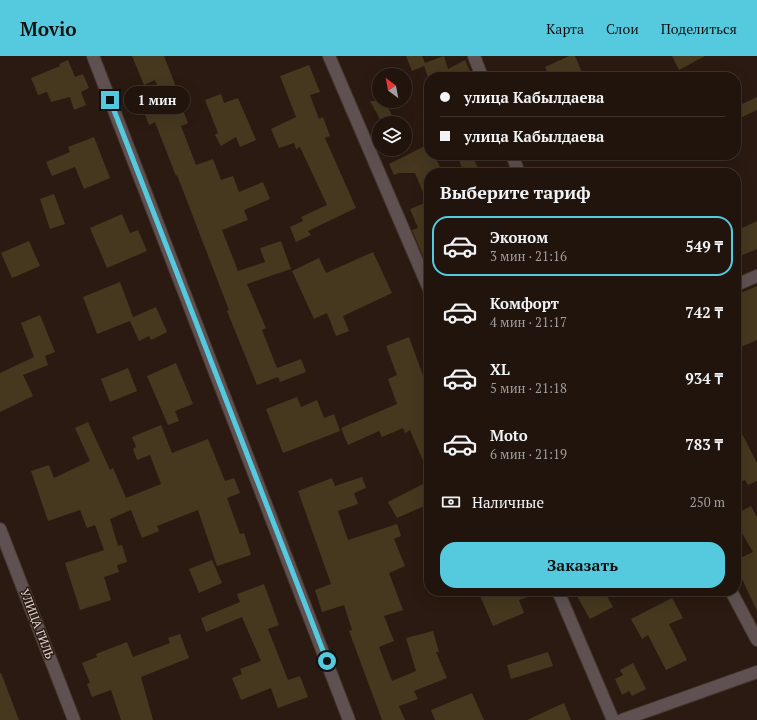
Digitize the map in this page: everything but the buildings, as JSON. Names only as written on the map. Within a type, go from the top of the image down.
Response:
[{"type":"street","points":[[94,56],[349,720]]},
{"type":"street","points":[[329,56],[424,277]]},
{"type":"street","points":[[474,56],[480,72]]},
{"type":"street","points":[[741,283],[757,276]]},
{"type":"street","name":"УЛИЦА ГИЛЬ","points":[[0,529],[74,720]]},
{"type":"street","points":[[560,596],[613,720]]},
{"type":"street","points":[[734,596],[757,640]]},
{"type":"street","points":[[622,720],[757,672]]},
{"type":"route","points":[[110,100],[327,661]]}]
